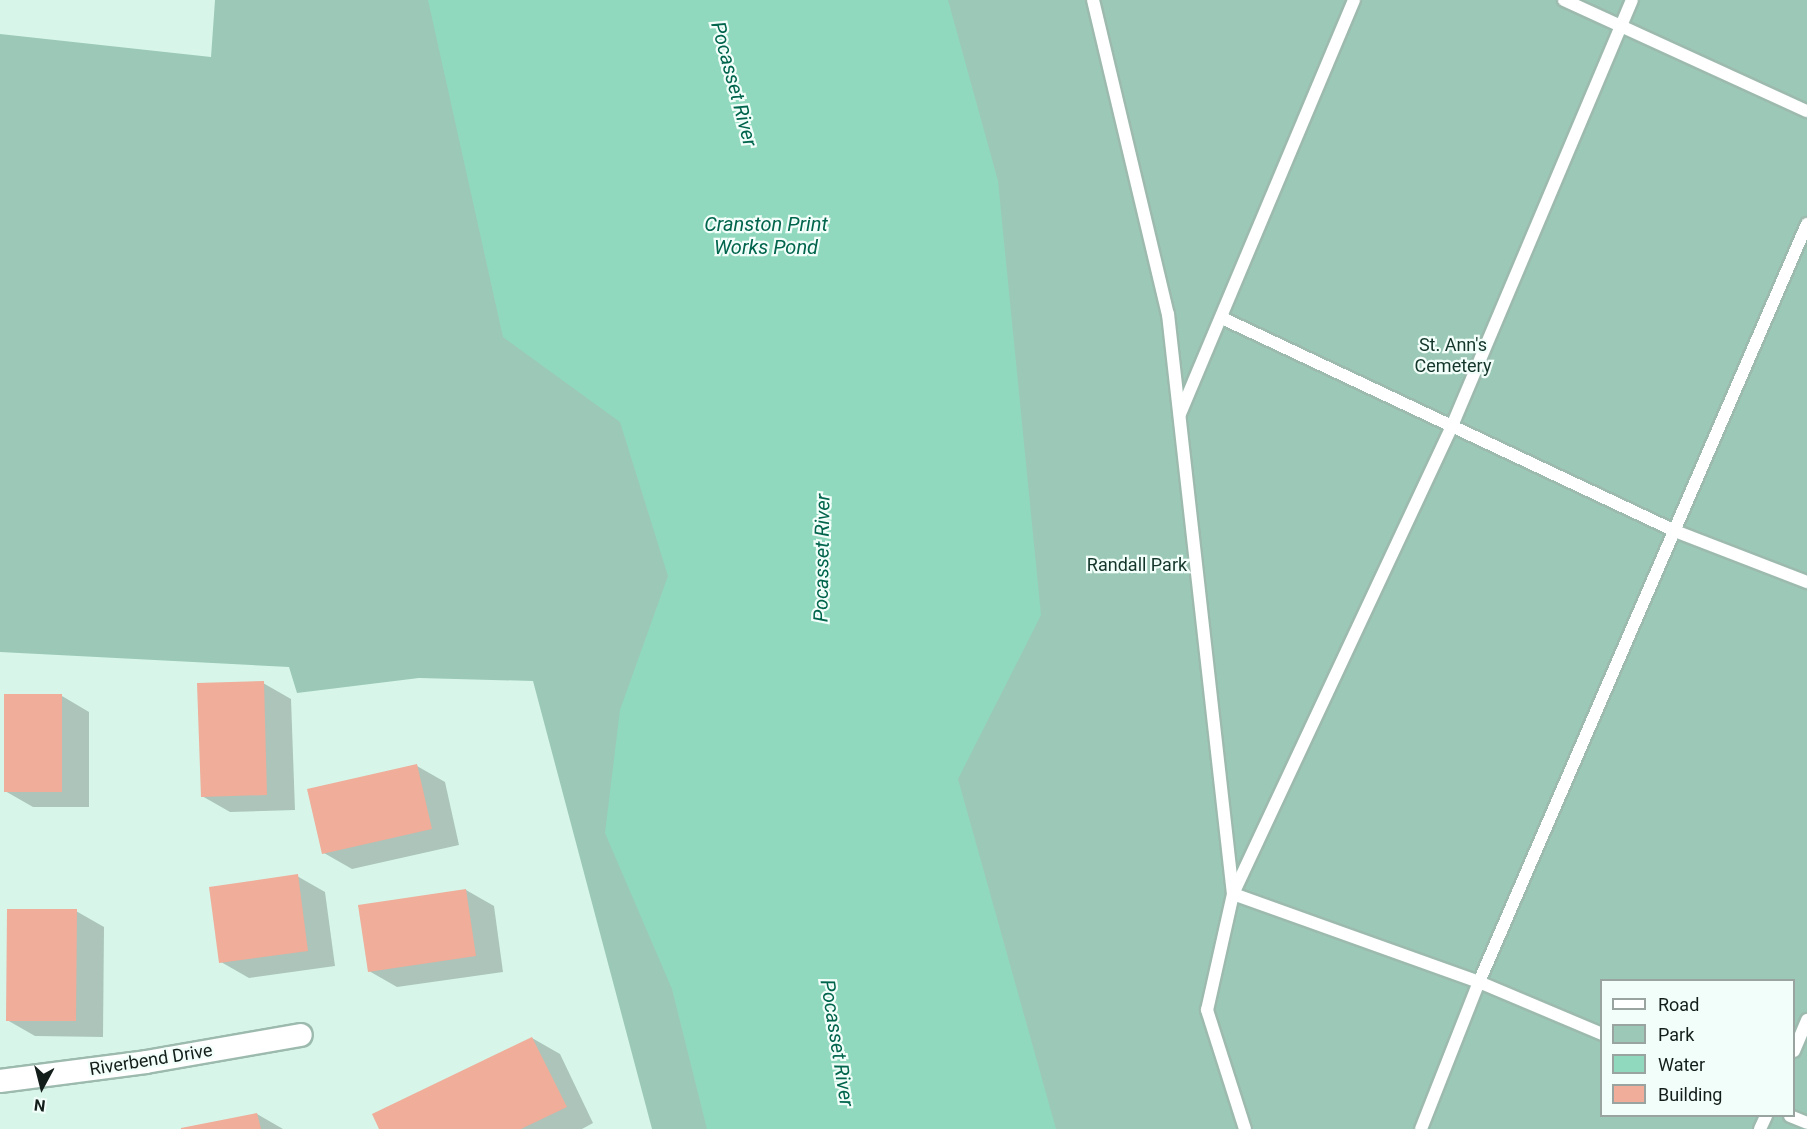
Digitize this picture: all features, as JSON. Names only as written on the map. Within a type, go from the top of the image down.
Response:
[{"type":"street","name":"Riverbend Drive","points":[[0,1081],[146,1062],[301,1035]]},
{"type":"lane","points":[[1093,0],[1168,314],[1233,894]]},
{"type":"lane","points":[[1179,416],[1354,0]]},
{"type":"lane","points":[[1564,0],[1807,111]]},
{"type":"lane","points":[[1245,1129],[1207,1010],[1233,894],[1452,426],[1632,0]]},
{"type":"lane","points":[[1421,1129],[1479,981],[1807,224]]},
{"type":"lane","points":[[1222,318],[1675,531],[1807,582]]},
{"type":"lane","points":[[1233,894],[1479,981],[1600,1033]]},
{"type":"lane","points":[[1795,1049],[1807,1020]]},
{"type":"lane","points":[[1792,1117],[1807,1123]]},
{"type":"green space","name":"Randall Park","points":[[215,0],[1807,0],[1807,1129],[652,1129],[533,681],[419,678],[297,693],[289,667],[0,652],[0,34],[211,57]]},
{"type":"water","name":"Cranston Print Works Pond","points":[[428,0],[948,0],[998,181],[1041,615],[958,779],[1056,1129],[707,1129],[672,989],[605,833],[620,710],[668,576],[620,422],[503,337]]},
{"type":"building","points":[[264,681],[267,795],[201,797],[197,683]]},
{"type":"building","points":[[4,694],[62,694],[62,792],[4,792]]},
{"type":"building","points":[[417,764],[432,829],[322,854],[307,789]]},
{"type":"building","points":[[298,874],[308,951],[219,963],[209,887]]},
{"type":"building","points":[[466,889],[476,956],[368,972],[358,905]]},
{"type":"building","points":[[7,909],[77,909],[76,1021],[6,1021]]},
{"type":"building","points":[[532,1037],[567,1107],[521,1129],[379,1129],[372,1114]]},
{"type":"building","points":[[257,1113],[261,1129],[181,1129],[181,1128]]},
{"type":"water label","name":"Pocasset River","points":[[734,84]]},
{"type":"water label","name":"Pocasset River","points":[[822,558]]},
{"type":"water label","name":"Pocasset River","points":[[837,1043]]},
{"type":"park label","name":"St. Ann's Cemetery","points":[[1453,356]]}]
